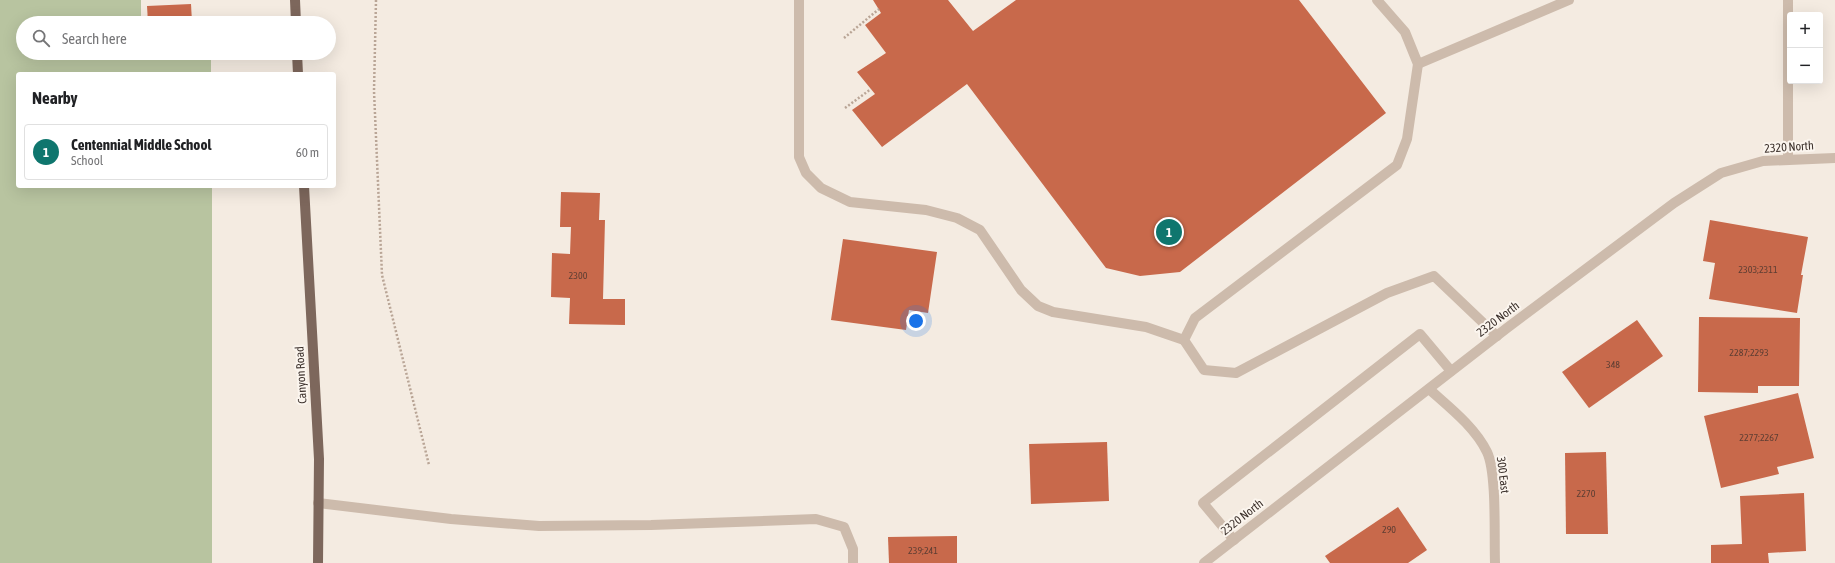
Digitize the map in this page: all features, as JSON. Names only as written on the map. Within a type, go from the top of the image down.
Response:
[{"type":"main road","points":[[295,0],[296,16]]},
{"type":"main road","points":[[297,60],[298,72]]},
{"type":"main road","name":"Canyon Road","points":[[304,188],[319,458],[318,563]]},
{"type":"street","points":[[799,0],[799,157],[806,173],[821,188],[850,202],[926,210],[957,218],[980,230],[1021,290],[1038,306],[1053,312],[1146,328],[1184,340],[1204,370],[1236,373],[1387,293],[1434,276],[1497,336]]},
{"type":"street","points":[[1184,340],[1195,318],[1397,165],[1408,139],[1418,64],[1405,32],[1377,0]]},
{"type":"street","points":[[1418,64],[1569,0]]},
{"type":"street","points":[[1788,0],[1788,159]]},
{"type":"street","name":"2320 North","points":[[1204,563],[1451,371],[1674,203],[1721,173],[1763,161],[1835,158]]},
{"type":"street","points":[[1234,540],[1203,503],[1228,483],[1420,334],[1451,371]]},
{"type":"street","name":"300 East","points":[[1428,389],[1455,412],[1475,435],[1487,453],[1492,473],[1495,563]]},
{"type":"street","points":[[318,503],[451,519],[539,526],[816,519],[844,527],[853,549],[853,563]]},
{"type":"path","points":[[376,0],[374,91],[382,275],[429,465]]},
{"type":"path","points":[[844,38],[879,9]]},
{"type":"path","points":[[845,108],[871,89]]},
{"type":"green space","points":[[0,0],[141,0],[141,16],[16,16],[16,60],[211,60],[211,72],[16,72],[16,188],[212,188],[212,563],[0,563]]},
{"type":"building","points":[[873,0],[948,0],[973,31],[1016,0],[1299,0],[1386,113],[1180,272],[1140,276],[1106,268],[967,84],[882,147],[852,110],[875,94],[857,72],[886,53],[865,25],[881,13]]},
{"type":"building","points":[[191,4],[192,16],[148,16],[147,6]]},
{"type":"building","points":[[561,192],[600,193],[599,220],[605,220],[603,299],[625,299],[625,325],[569,324],[570,298],[551,297],[552,253],[570,254],[571,227],[560,227]]},
{"type":"building","points":[[1710,220],[1808,237],[1801,275],[1803,275],[1797,313],[1709,299],[1715,263],[1703,261]]},
{"type":"building","points":[[843,239],[937,252],[928,313],[909,310],[906,330],[831,320]]},
{"type":"building","points":[[1699,317],[1800,318],[1799,386],[1758,386],[1758,393],[1698,392]]},
{"type":"building","points":[[1637,320],[1663,356],[1589,408],[1562,372]]},
{"type":"building","points":[[1798,393],[1814,458],[1777,467],[1779,474],[1721,488],[1704,416]]},
{"type":"building","points":[[1107,442],[1109,501],[1031,504],[1029,444]]},
{"type":"building","points":[[1606,452],[1608,534],[1566,534],[1565,453]]},
{"type":"building","points":[[1804,493],[1806,551],[1768,553],[1769,563],[1711,563],[1711,545],[1742,544],[1740,496]]},
{"type":"building","points":[[1398,507],[1427,550],[1408,563],[1330,563],[1325,556]]},
{"type":"building","points":[[957,536],[957,563],[889,563],[888,537]]},
{"type":"place","name":"Centennial Middle School","points":[[1169,232]]}]
